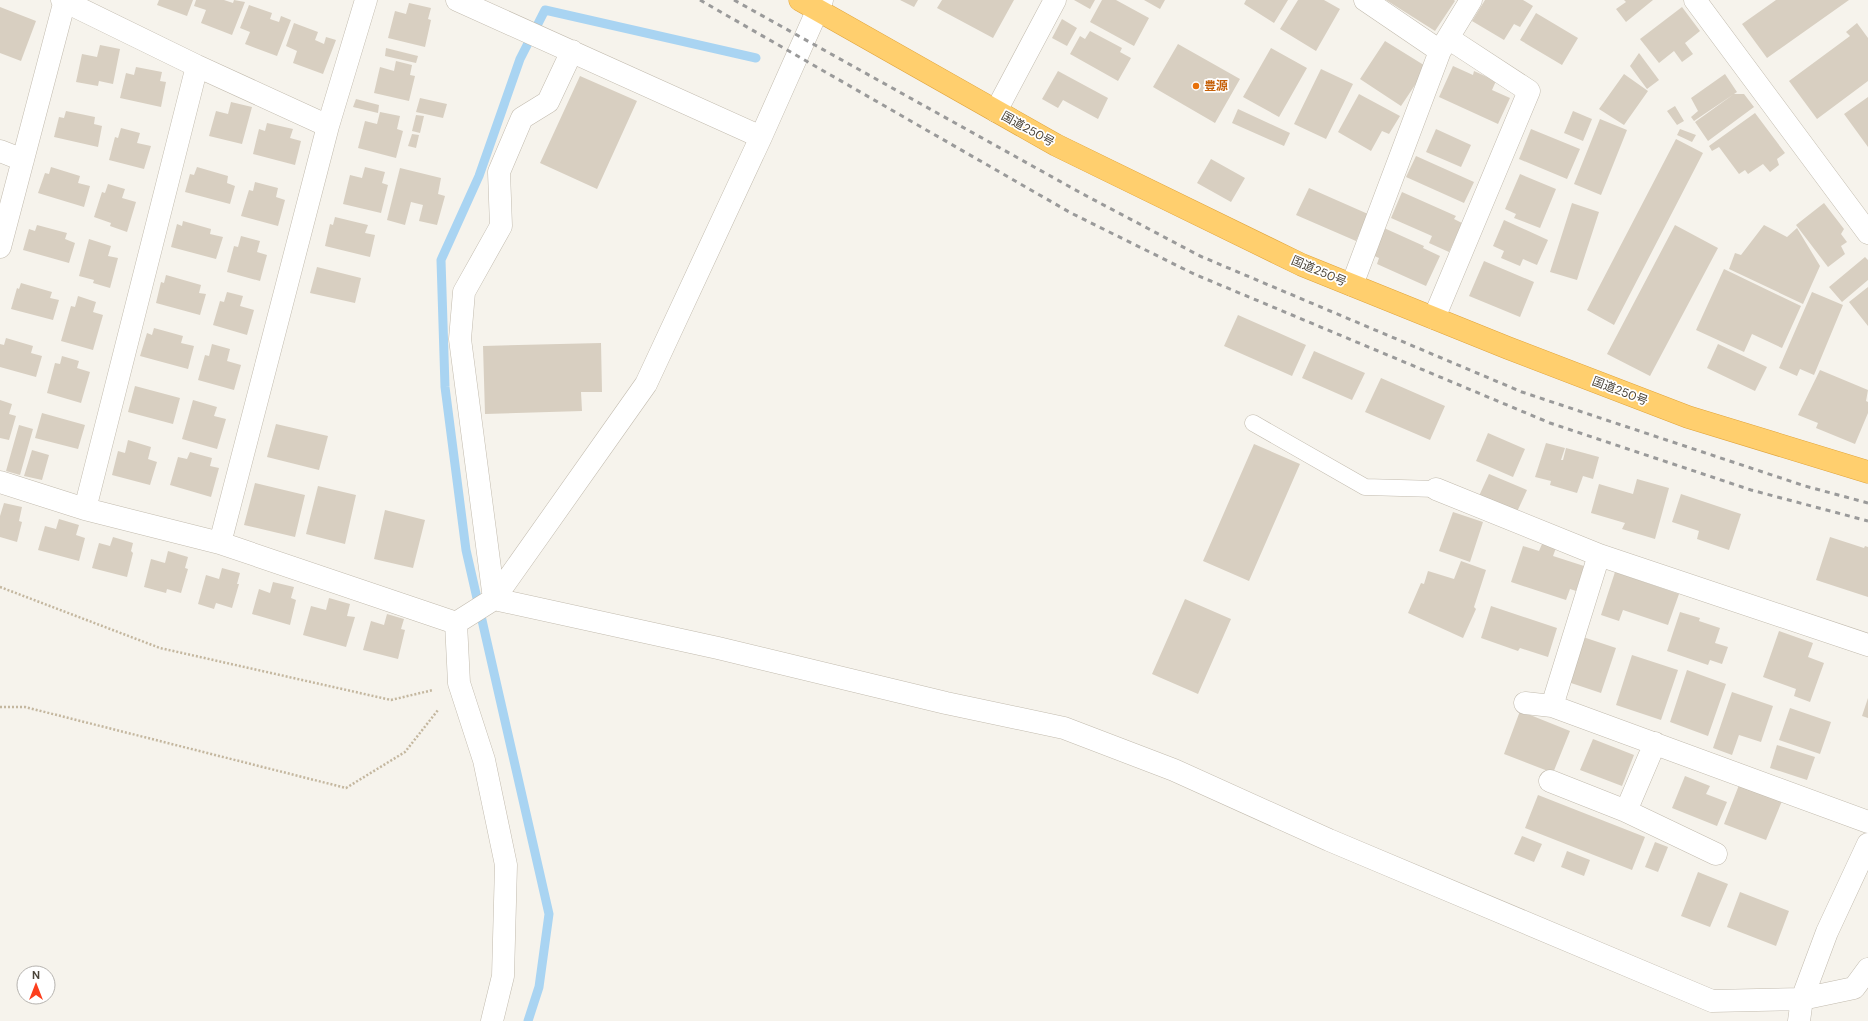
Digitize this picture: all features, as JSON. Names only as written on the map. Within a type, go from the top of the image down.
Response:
[{"type":"highway","name":"国道250号","points":[[813,3],[996,111],[1070,152],[1302,265],[1688,417],[1868,472]]},
{"type":"street","points":[[0,247],[64,0],[198,66],[328,126]]},
{"type":"street","points":[[220,543],[328,126],[366,0]]},
{"type":"street","points":[[457,0],[761,137]]},
{"type":"street","points":[[996,111],[1055,0]]},
{"type":"street","points":[[1365,0],[1529,91],[1434,318]]},
{"type":"street","points":[[1352,285],[1444,44],[1471,0]]},
{"type":"street","points":[[1695,0],[1868,233]]},
{"type":"street","points":[[0,482],[85,509],[220,543],[456,622],[494,599],[646,384],[761,137],[813,3]]},
{"type":"street","points":[[494,599],[460,339],[464,292],[501,226],[499,172],[522,118],[548,102],[565,48]]},
{"type":"street","points":[[85,509],[198,66]]},
{"type":"street","points":[[0,151],[23,160]]},
{"type":"street","points":[[1436,489],[1600,555],[1868,645]]},
{"type":"street","points":[[1552,706],[1600,555]]},
{"type":"street","points":[[494,599],[718,648],[946,703],[1064,728],[1174,770],[1329,840],[1712,1001],[1802,999],[1854,988],[1868,969]]},
{"type":"street","points":[[456,622],[459,683],[484,760],[506,865],[503,976],[492,1021]]},
{"type":"street","points":[[1525,702],[1552,706],[1868,822]]},
{"type":"street","points":[[1626,811],[1656,743]]},
{"type":"street","points":[[1550,781],[1626,811],[1716,854]]},
{"type":"street","points":[[1799,1021],[1802,999],[1827,932],[1868,844]]},
{"type":"lane","points":[[1253,423],[1365,487],[1436,489]]},
{"type":"path","points":[[0,587],[160,648],[391,700],[459,683]]},
{"type":"path","points":[[0,707],[25,707],[346,788],[405,752],[459,683]]},
{"type":"building","points":[[159,0],[193,0],[187,16],[157,5]]},
{"type":"building","points":[[196,0],[224,0],[233,3],[234,0],[245,2],[232,35],[201,23],[206,10],[194,6]]},
{"type":"building","points":[[900,0],[918,0],[914,7]]},
{"type":"building","points":[[942,0],[1014,0],[993,38],[937,8]]},
{"type":"building","points":[[1074,0],[1095,0],[1090,9]]},
{"type":"building","points":[[1102,0],[1116,0],[1149,18],[1134,46],[1090,22]]},
{"type":"building","points":[[1144,0],[1165,0],[1160,9]]},
{"type":"building","points":[[1246,0],[1288,0],[1274,23],[1244,4]]},
{"type":"building","points":[[1298,0],[1324,0],[1340,9],[1316,51],[1280,29]]},
{"type":"building","points":[[1386,0],[1454,0],[1455,1],[1435,31]]},
{"type":"building","points":[[1485,0],[1523,0],[1533,6],[1520,27],[1514,24],[1504,40],[1472,21]]},
{"type":"building","points":[[1624,0],[1653,0],[1626,22],[1616,9],[1626,2]]},
{"type":"building","points":[[1776,0],[1849,0],[1767,58],[1742,24]]},
{"type":"building","points":[[409,3],[431,8],[428,19],[431,20],[425,47],[388,38],[395,11],[406,14]]},
{"type":"building","points":[[249,5],[272,13],[270,19],[279,22],[281,16],[291,20],[277,56],[245,44],[250,32],[240,28]]},
{"type":"building","points":[[0,7],[36,21],[21,61],[0,53]]},
{"type":"building","points":[[1682,7],[1700,31],[1685,43],[1693,54],[1682,62],[1674,51],[1659,63],[1640,39]]},
{"type":"building","points":[[1536,13],[1578,38],[1562,65],[1520,40]]},
{"type":"building","points":[[1062,19],[1077,28],[1067,46],[1052,38]]},
{"type":"building","points":[[294,23],[318,32],[315,40],[324,44],[326,37],[336,40],[323,74],[293,63],[297,51],[286,46]]},
{"type":"building","points":[[1857,23],[1868,38],[1868,81],[1817,119],[1789,81],[1850,36],[1846,32]]},
{"type":"building","points":[[1090,31],[1122,48],[1120,52],[1131,58],[1118,81],[1070,54],[1080,36],[1085,39]]},
{"type":"building","points":[[1385,41],[1427,67],[1401,106],[1360,79]]},
{"type":"building","points":[[1178,44],[1240,79],[1215,123],[1153,87]]},
{"type":"building","points":[[100,45],[120,49],[113,84],[99,81],[98,86],[76,82],[82,54],[97,57]]},
{"type":"building","points":[[386,48],[418,56],[416,63],[385,56]]},
{"type":"building","points":[[1271,48],[1307,68],[1279,117],[1243,97]]},
{"type":"building","points":[[1639,53],[1659,80],[1647,89],[1630,66]]},
{"type":"building","points":[[396,61],[412,65],[410,75],[415,76],[409,101],[374,93],[380,67],[394,71]]},
{"type":"building","points":[[1453,66],[1473,75],[1474,71],[1496,81],[1492,90],[1510,98],[1498,124],[1439,97]]},
{"type":"building","points":[[136,67],[162,72],[160,81],[166,82],[161,107],[120,98],[126,73],[134,75]]},
{"type":"building","points":[[1321,69],[1353,84],[1326,139],[1294,124]]},
{"type":"building","points":[[1058,71],[1108,98],[1098,119],[1063,100],[1058,108],[1042,99]]},
{"type":"building","points":[[1624,74],[1648,91],[1624,125],[1599,109]]},
{"type":"building","points":[[1725,74],[1737,92],[1694,121],[1691,117],[1698,111],[1691,98]]},
{"type":"building","points":[[580,76],[637,101],[597,189],[540,163]]},
{"type":"building","points":[[1359,94],[1400,116],[1389,134],[1382,131],[1371,151],[1338,132]]},
{"type":"building","points":[[1734,94],[1744,94],[1754,107],[1708,141],[1695,122]]},
{"type":"building","points":[[1868,97],[1868,147],[1844,114]]},
{"type":"building","points":[[420,98],[447,104],[443,118],[416,112]]},
{"type":"building","points":[[356,99],[379,105],[378,113],[353,107]]},
{"type":"building","points":[[231,102],[252,107],[242,144],[209,136],[216,111],[228,114]]},
{"type":"building","points":[[1675,106],[1684,121],[1677,125],[1667,111]]},
{"type":"building","points":[[1238,109],[1290,133],[1284,146],[1232,123]]},
{"type":"building","points":[[66,111],[95,117],[94,124],[102,126],[98,147],[54,137],[59,117],[64,118]]},
{"type":"building","points":[[1573,111],[1592,119],[1583,141],[1564,133]]},
{"type":"building","points":[[380,112],[400,116],[397,129],[403,131],[396,158],[358,148],[365,121],[377,124]]},
{"type":"building","points":[[1755,113],[1785,153],[1777,159],[1779,165],[1770,172],[1763,164],[1748,174],[1745,170],[1739,174],[1719,147],[1712,151],[1709,146]]},
{"type":"building","points":[[416,115],[424,116],[420,133],[412,131]]},
{"type":"building","points":[[1600,119],[1627,130],[1601,195],[1574,184]]},
{"type":"building","points":[[267,123],[293,129],[290,138],[301,141],[295,165],[253,154],[259,129],[265,131]]},
{"type":"building","points":[[121,128],[140,133],[137,143],[151,146],[144,169],[109,160],[115,137],[118,138]]},
{"type":"building","points":[[1436,129],[1471,145],[1461,167],[1426,152]]},
{"type":"building","points":[[1531,129],[1580,149],[1567,179],[1519,159]]},
{"type":"building","points":[[1680,129],[1696,135],[1692,142],[1677,135]]},
{"type":"building","points":[[412,134],[419,135],[416,148],[408,146]]},
{"type":"building","points":[[1676,139],[1703,153],[1614,325],[1587,310]]},
{"type":"building","points":[[1416,156],[1474,182],[1464,203],[1406,177]]},
{"type":"building","points":[[1211,159],[1245,178],[1231,202],[1197,183]]},
{"type":"building","points":[[51,167],[80,176],[78,183],[90,186],[84,207],[38,193],[45,173],[49,174]]},
{"type":"building","points":[[197,167],[228,176],[227,183],[235,186],[230,204],[185,192],[190,174],[194,175]]},
{"type":"building","points":[[365,167],[385,172],[382,183],[388,185],[381,213],[343,204],[350,175],[362,178]]},
{"type":"building","points":[[400,168],[441,178],[438,194],[445,196],[437,225],[419,221],[423,205],[411,202],[405,225],[387,220]]},
{"type":"building","points":[[1520,174],[1556,189],[1540,228],[1514,218],[1516,214],[1505,209]]},
{"type":"building","points":[[255,182],[278,188],[276,197],[285,200],[278,226],[241,216],[249,190],[253,191]]},
{"type":"building","points":[[108,184],[125,189],[122,198],[136,202],[127,232],[110,226],[111,223],[94,217],[102,192],[105,193]]},
{"type":"building","points":[[1309,188],[1368,214],[1356,241],[1296,215]]},
{"type":"building","points":[[1402,192],[1456,216],[1454,219],[1462,223],[1449,252],[1429,243],[1432,236],[1391,218]]},
{"type":"building","points":[[1572,203],[1599,212],[1577,280],[1550,272]]},
{"type":"building","points":[[1824,203],[1844,229],[1841,234],[1847,242],[1841,246],[1845,254],[1828,267],[1796,225]]},
{"type":"building","points":[[335,217],[368,225],[365,233],[375,235],[370,257],[325,246],[330,224],[333,225]]},
{"type":"building","points":[[1504,220],[1548,240],[1537,265],[1523,259],[1520,266],[1501,258],[1504,251],[1493,246]]},
{"type":"building","points":[[183,221],[211,229],[210,234],[223,237],[216,259],[171,247],[177,224],[182,226]]},
{"type":"building","points":[[37,225],[67,233],[65,239],[75,243],[69,263],[23,250],[29,229],[35,231]]},
{"type":"building","points":[[1675,225],[1718,248],[1650,376],[1607,354]]},
{"type":"building","points":[[1764,225],[1787,237],[1797,228],[1820,266],[1803,304],[1729,269],[1735,253],[1741,255]]},
{"type":"building","points":[[1384,228],[1424,246],[1423,248],[1440,256],[1426,286],[1377,264],[1379,258],[1372,255]]},
{"type":"building","points":[[241,236],[260,241],[257,252],[267,255],[260,281],[227,272],[234,246],[238,247]]},
{"type":"building","points":[[89,239],[111,246],[108,256],[118,258],[110,288],[93,283],[94,280],[79,276]]},
{"type":"building","points":[[1865,257],[1868,260],[1868,280],[1842,302],[1829,287]]},
{"type":"building","points":[[1484,261],[1534,282],[1520,317],[1469,296]]},
{"type":"building","points":[[317,267],[361,278],[355,303],[310,293]]},
{"type":"building","points":[[1724,269],[1801,306],[1782,348],[1752,334],[1744,352],[1696,330]]},
{"type":"building","points":[[166,275],[201,285],[199,293],[206,294],[200,315],[156,303],[161,282],[164,283]]},
{"type":"building","points":[[21,283],[52,292],[50,298],[59,300],[53,320],[11,309],[17,288],[19,289]]},
{"type":"building","points":[[1868,287],[1868,326],[1849,302]]},
{"type":"building","points":[[227,292],[243,296],[240,306],[254,310],[247,335],[213,325],[220,301],[224,302]]},
{"type":"building","points":[[1812,292],[1843,305],[1814,375],[1800,369],[1797,376],[1779,368]]},
{"type":"building","points":[[78,296],[96,302],[93,312],[103,315],[93,350],[61,341],[71,306],[75,307]]},
{"type":"building","points":[[1238,315],[1306,345],[1292,376],[1224,346]]},
{"type":"building","points":[[154,328],[183,336],[181,343],[194,346],[188,369],[140,356],[147,333],[152,335]]},
{"type":"building","points":[[6,338],[33,346],[31,353],[42,356],[36,377],[0,367],[0,344],[4,345]]},
{"type":"building","points":[[601,343],[602,392],[581,392],[582,411],[485,414],[483,346]]},
{"type":"building","points":[[212,344],[230,349],[227,361],[241,365],[234,390],[198,380],[205,355],[209,356]]},
{"type":"building","points":[[1718,344],[1767,367],[1755,391],[1707,368]]},
{"type":"building","points":[[1314,351],[1365,373],[1352,400],[1302,378]]},
{"type":"building","points":[[62,356],[79,361],[77,368],[90,372],[81,403],[47,393],[55,363],[60,364]]},
{"type":"building","points":[[1820,370],[1868,390],[1866,401],[1868,402],[1868,413],[1855,444],[1816,428],[1818,423],[1798,415]]},
{"type":"building","points":[[1381,378],[1445,406],[1430,440],[1365,412]]},
{"type":"building","points":[[135,386],[180,398],[173,424],[128,412]]},
{"type":"building","points":[[0,400],[12,404],[9,414],[16,416],[9,440],[0,438]]},
{"type":"building","points":[[193,400],[217,407],[214,416],[226,419],[217,449],[182,439]]},
{"type":"building","points":[[42,413],[85,425],[78,449],[35,438]]},
{"type":"building","points":[[276,424],[328,436],[319,470],[267,457]]},
{"type":"building","points":[[19,425],[33,429],[20,475],[6,471]]},
{"type":"building","points":[[1488,433],[1525,449],[1513,477],[1476,461]]},
{"type":"building","points":[[128,440],[151,447],[148,459],[157,462],[150,485],[112,475],[118,451],[125,453]]},
{"type":"building","points":[[1546,443],[1565,448],[1561,460],[1563,460],[1566,448],[1599,457],[1593,479],[1583,476],[1577,493],[1550,485],[1551,481],[1535,477]]},
{"type":"building","points":[[1254,444],[1300,464],[1249,581],[1203,561]]},
{"type":"building","points":[[32,450],[49,455],[42,480],[24,476]]},
{"type":"building","points":[[190,452],[212,458],[210,466],[219,468],[211,497],[170,485],[178,457],[187,459]]},
{"type":"building","points":[[1489,474],[1527,490],[1516,514],[1478,498]]},
{"type":"building","points":[[1637,479],[1669,488],[1655,539],[1622,529],[1625,523],[1591,513],[1599,484],[1633,494]]},
{"type":"building","points":[[255,483],[305,495],[295,537],[244,525]]},
{"type":"building","points":[[318,486],[356,495],[345,544],[306,534]]},
{"type":"building","points":[[1681,494],[1741,514],[1729,550],[1697,539],[1699,531],[1672,522]]},
{"type":"building","points":[[4,503],[22,507],[19,521],[22,522],[17,542],[0,537],[0,516]]},
{"type":"building","points":[[385,510],[425,520],[413,568],[374,559]]},
{"type":"building","points":[[1453,512],[1483,522],[1470,562],[1439,551]]},
{"type":"building","points":[[59,519],[79,525],[76,535],[85,538],[79,561],[38,550],[45,526],[56,529]]},
{"type":"building","points":[[113,537],[133,543],[131,551],[133,553],[127,577],[92,568],[99,543],[110,546]]},
{"type":"building","points":[[1830,537],[1864,548],[1865,546],[1868,547],[1868,597],[1816,580]]},
{"type":"building","points":[[1542,544],[1556,548],[1553,556],[1584,566],[1576,591],[1570,589],[1566,600],[1511,582],[1523,546],[1539,551]]},
{"type":"building","points":[[168,551],[188,557],[185,568],[188,569],[181,593],[167,589],[166,593],[144,587],[151,559],[165,563]]},
{"type":"building","points":[[1461,561],[1486,570],[1474,607],[1476,609],[1463,638],[1408,613],[1421,583],[1424,584],[1428,571],[1454,579]]},
{"type":"building","points":[[222,568],[240,573],[237,584],[239,584],[232,608],[216,603],[214,609],[198,604],[206,575],[219,579]]},
{"type":"building","points":[[1615,572],[1679,594],[1668,625],[1623,610],[1619,621],[1601,615]]},
{"type":"building","points":[[273,582],[294,587],[291,598],[296,600],[290,625],[252,614],[259,589],[270,593]]},
{"type":"building","points":[[329,598],[350,604],[347,616],[355,617],[346,647],[303,635],[311,606],[326,610]]},
{"type":"building","points":[[1185,599],[1231,619],[1198,694],[1152,674]]},
{"type":"building","points":[[1491,606],[1557,628],[1548,657],[1520,648],[1518,651],[1481,638]]},
{"type":"building","points":[[1680,612],[1700,618],[1699,621],[1720,628],[1715,643],[1728,647],[1722,664],[1710,660],[1708,665],[1667,651]]},
{"type":"building","points":[[387,614],[404,619],[401,629],[405,630],[398,659],[363,650],[371,621],[384,625]]},
{"type":"building","points":[[1779,631],[1813,643],[1808,657],[1824,663],[1810,702],[1794,696],[1796,689],[1763,677]]},
{"type":"building","points":[[1583,637],[1616,648],[1601,693],[1568,682]]},
{"type":"building","points":[[1632,655],[1678,670],[1661,720],[1616,705]]},
{"type":"building","points":[[1687,670],[1726,684],[1708,736],[1670,722]]},
{"type":"building","points":[[1732,692],[1773,706],[1761,742],[1739,735],[1732,755],[1713,748]]},
{"type":"building","points":[[1868,698],[1868,718],[1862,716]]},
{"type":"building","points":[[1790,708],[1831,722],[1820,754],[1779,740]]},
{"type":"building","points":[[1520,711],[1570,731],[1553,773],[1504,754]]},
{"type":"building","points":[[1593,739],[1634,755],[1622,786],[1580,770]]},
{"type":"building","points":[[1777,745],[1815,757],[1807,780],[1770,768]]},
{"type":"building","points":[[1685,776],[1710,786],[1706,794],[1727,802],[1717,826],[1672,808]]},
{"type":"building","points":[[1739,785],[1782,801],[1766,840],[1724,824]]},
{"type":"building","points":[[1538,795],[1645,837],[1632,870],[1525,828]]},
{"type":"building","points":[[1522,836],[1542,844],[1534,862],[1514,854]]},
{"type":"building","points":[[1655,842],[1668,847],[1658,872],[1645,867]]},
{"type":"building","points":[[1567,851],[1590,860],[1584,876],[1561,867]]},
{"type":"building","points":[[1698,872],[1728,884],[1710,927],[1681,916]]},
{"type":"building","points":[[1740,892],[1789,911],[1776,946],[1727,927]]},
{"type":"waterway","points":[[528,1021],[539,987],[549,914],[466,550],[445,387],[441,260],[479,176],[520,59],[545,10],[756,58]]},
{"type":"railway","points":[[700,0],[1071,213],[1194,274],[1550,423],[1751,490],[1868,521]]},
{"type":"railway","points":[[734,0],[1081,193],[1200,256],[1522,392],[1805,486],[1868,503]]},
{"type":"place","name":"豊源","points":[[1196,86]]}]
